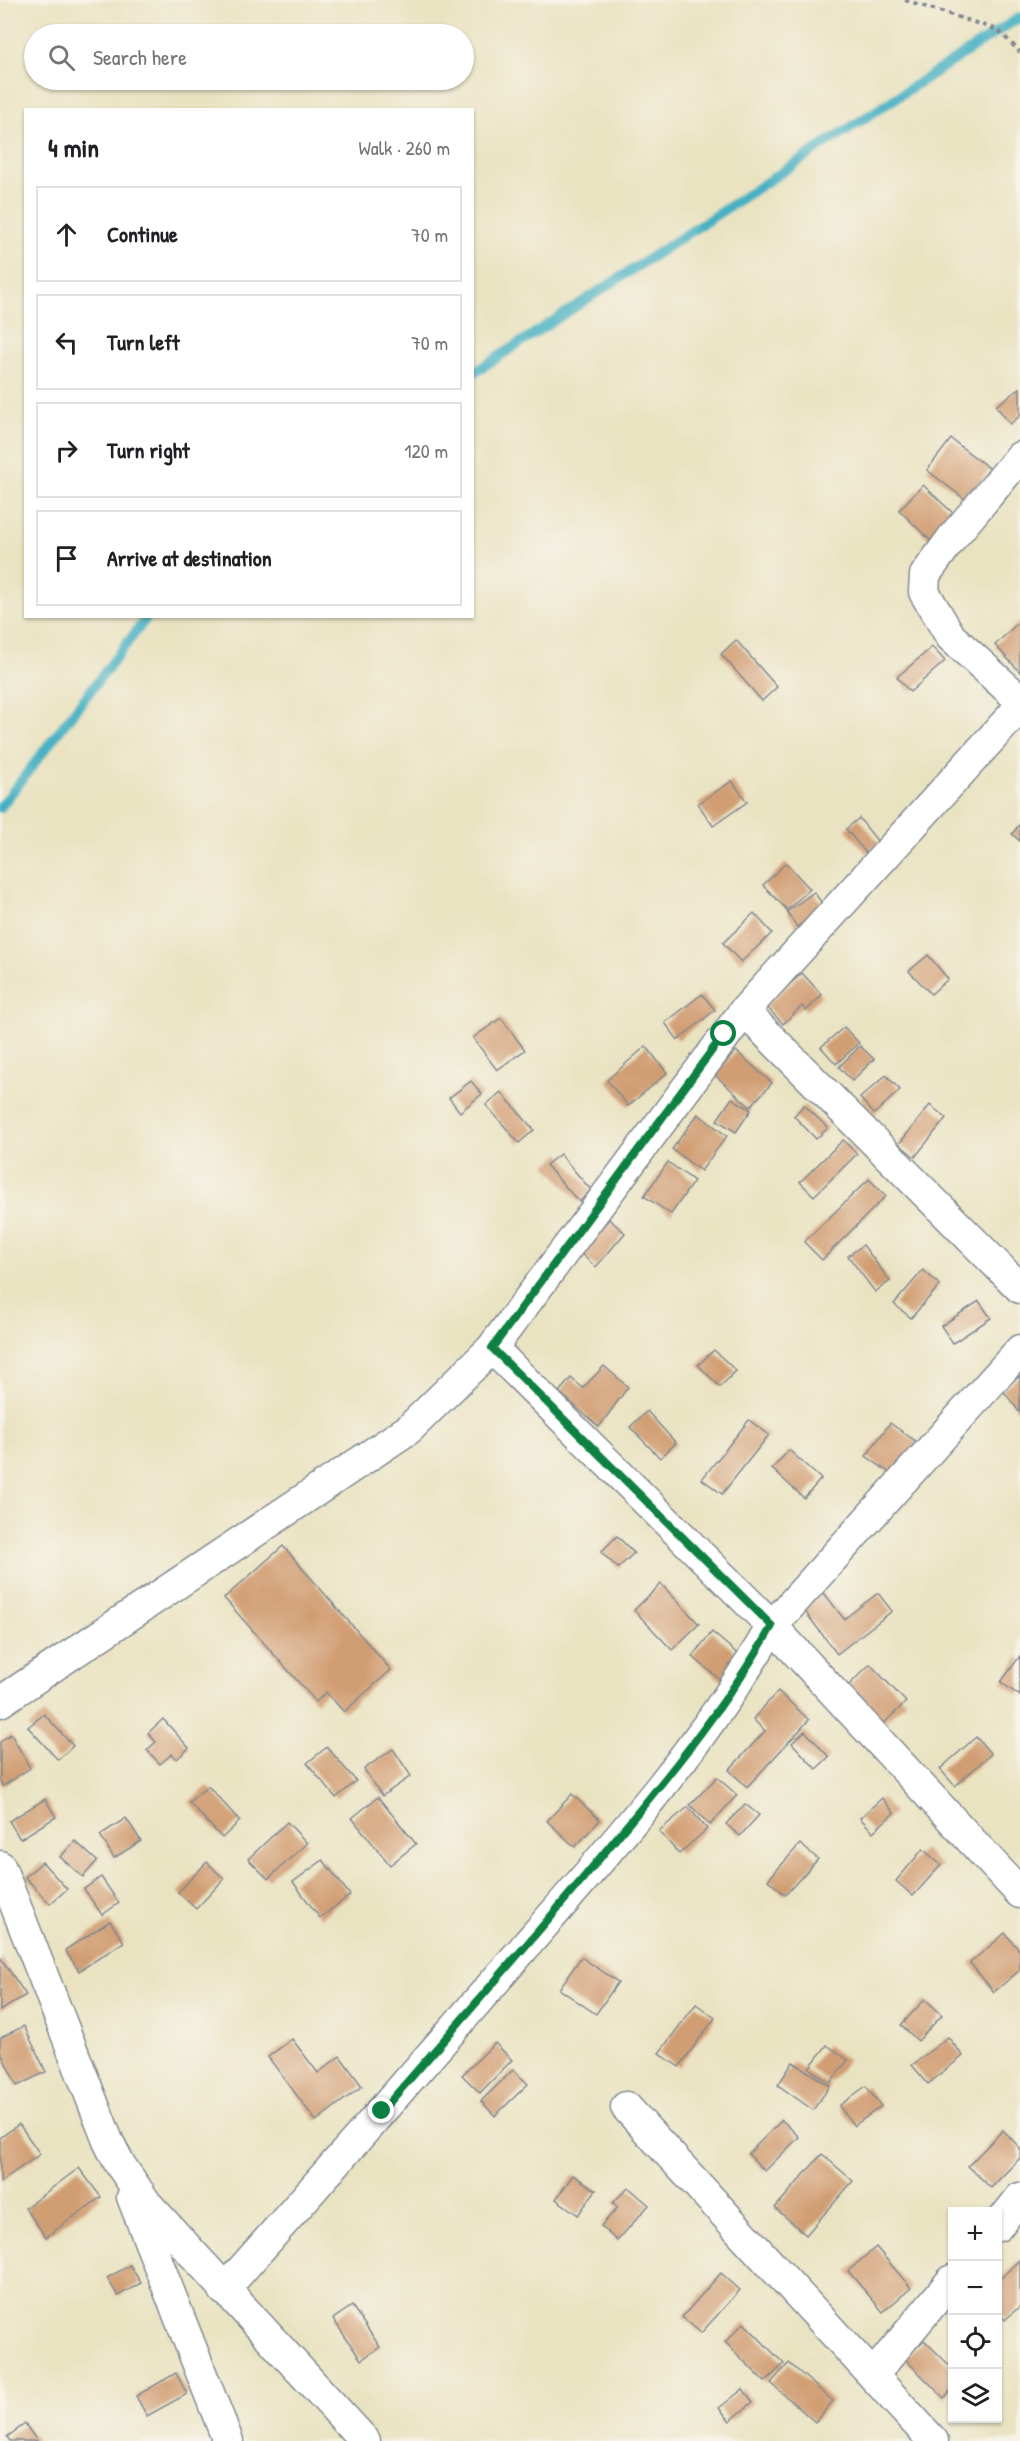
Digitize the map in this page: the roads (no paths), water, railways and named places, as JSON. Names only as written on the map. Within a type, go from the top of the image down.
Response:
[{"type":"street","points":[[1020,457],[952,538],[925,575],[924,592],[951,637],[1020,700]]},
{"type":"street","points":[[0,1702],[409,1430],[492,1348],[744,1011],[1020,707]]},
{"type":"street","points":[[744,1011],[1020,1288]]},
{"type":"street","points":[[492,1348],[772,1626],[1020,1893]]},
{"type":"street","points":[[224,2290],[566,1900],[677,1764],[747,1667],[772,1626],[1020,1350]]},
{"type":"street","points":[[0,1866],[75,2062],[119,2163],[228,2441]]},
{"type":"street","points":[[626,2107],[874,2374],[933,2441]]},
{"type":"street","points":[[119,2163],[147,2204],[365,2441]]},
{"type":"street","points":[[1002,2221],[1020,2199]]},
{"type":"street","points":[[874,2374],[948,2285]]},
{"type":"waterway","points":[[474,373],[1020,17]]},
{"type":"waterway","points":[[0,808],[146,618]]}]
